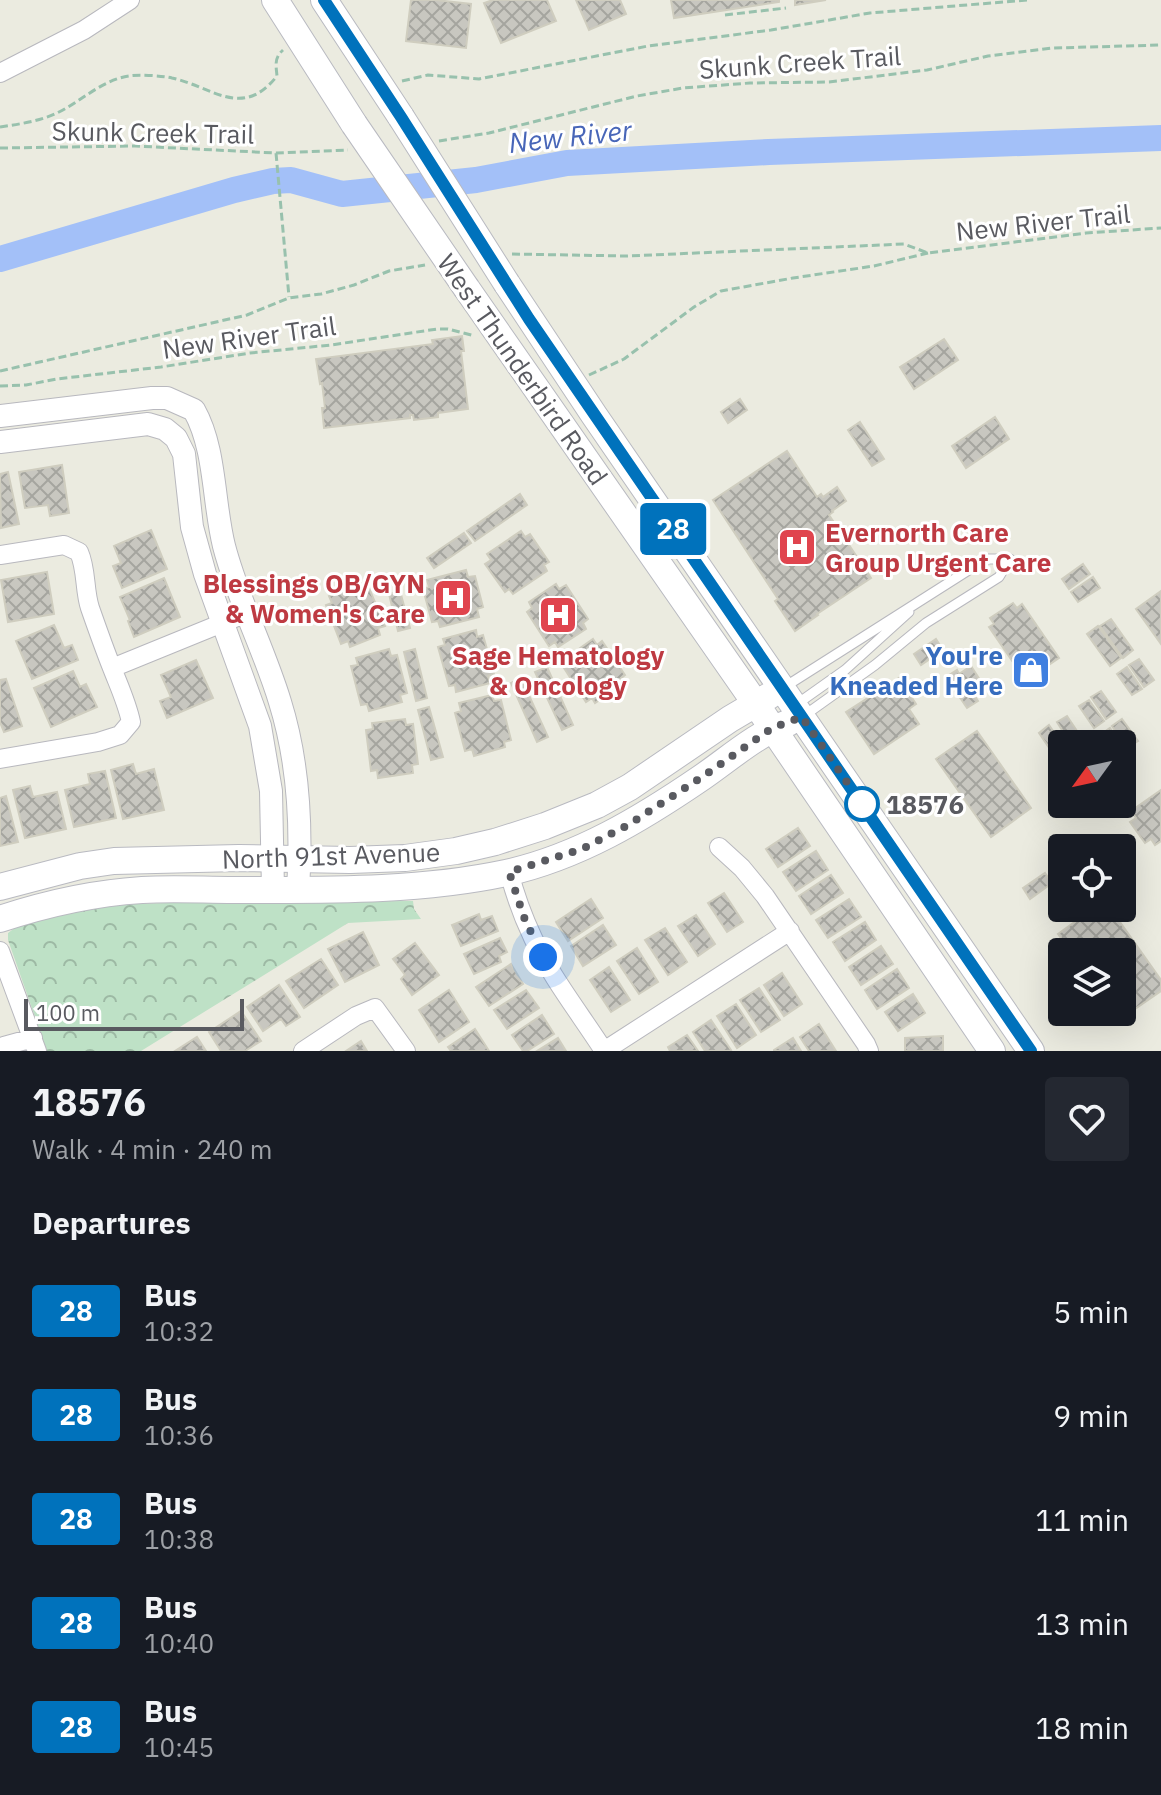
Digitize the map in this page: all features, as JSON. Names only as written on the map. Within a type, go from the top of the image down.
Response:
[{"type":"main road","name":"West Thunderbird Road","points":[[275,0],[353,137],[467,289],[756,704],[992,1051]]},
{"type":"main road","name":"West Thunderbird Road","points":[[324,0],[574,385],[1031,1051]]},
{"type":"main road","name":"North 91st Avenue","points":[[0,887],[80,866],[114,861],[350,860],[405,858],[456,851],[523,834],[597,805],[630,787],[756,704],[793,704]]},
{"type":"main road","name":"North 91st Avenue","points":[[0,919],[76,900],[131,891],[407,888],[462,882],[509,872],[582,849],[628,825],[772,728],[793,704]]},
{"type":"main road","points":[[509,872],[520,853],[529,845],[548,837],[569,817]]},
{"type":"street","points":[[0,73],[84,30],[130,0]]},
{"type":"street","points":[[0,416],[152,398],[167,398],[194,410],[206,435],[217,517],[230,568],[287,726],[297,786],[300,858],[286,890]]},
{"type":"street","points":[[0,442],[148,424],[165,429],[176,438],[184,454],[192,527],[205,574],[250,694],[263,738],[271,791],[273,858],[286,890]]},
{"type":"street","points":[[0,555],[64,545],[79,552],[84,563],[89,604],[128,705],[131,722],[120,735],[98,742],[0,759]]},
{"type":"street","points":[[112,668],[247,613]]},
{"type":"street","points":[[719,847],[742,868],[790,931],[869,1051]]},
{"type":"street","points":[[509,872],[533,939],[604,1051],[790,931]]},
{"type":"street","points":[[0,951],[35,1044],[4,1046]]},
{"type":"street","points":[[303,1051],[356,1016],[375,1008],[406,1051]]},
{"type":"lane","name":"North 91st Avenue","points":[[986,559],[1010,559],[999,577],[926,623],[875,665],[793,704],[923,599],[986,559]]},
{"type":"lane","points":[[793,704],[816,692],[845,670],[923,599]]},
{"type":"path","name":"Skunk Creek Trail","points":[[375,78],[445,75],[479,79],[648,46],[870,13],[1027,0]]},
{"type":"path","points":[[725,15],[786,8]]},
{"type":"path","name":"Skunk Creek Trail","points":[[0,127],[49,117],[103,85],[127,76],[171,77],[218,96],[244,99],[269,85],[277,76],[277,55],[300,40]]},
{"type":"path","name":"Skunk Creek Trail","points":[[444,141],[683,88],[739,83],[829,82],[927,70],[988,56],[1053,48],[1161,45]]},
{"type":"path","name":"Skunk Creek Trail","points":[[0,148],[135,146],[276,153],[353,137]]},
{"type":"path","name":"New River Trail","points":[[276,153],[289,298]]},
{"type":"path","name":"New River Trail","points":[[574,385],[593,372],[624,359],[721,291],[874,266],[928,253],[1086,233],[1161,228]]},
{"type":"path","name":"New River Trail","points":[[516,254],[627,256],[904,244],[928,253]]},
{"type":"path","name":"New River Trail","points":[[0,371],[247,315],[289,298],[321,294],[389,271],[429,264]]},
{"type":"path","name":"New River Trail","points":[[0,386],[437,329],[481,339],[501,338]]},
{"type":"green space","points":[[413,901],[421,919],[348,923],[141,1051],[47,1051],[8,940],[8,933],[20,924],[86,909],[131,904]]},
{"type":"building","points":[[411,0],[471,4],[466,48],[406,41]]},
{"type":"building","points":[[493,0],[547,0],[556,21],[501,43],[484,3]]},
{"type":"building","points":[[576,0],[620,0],[626,14],[589,30]]},
{"type":"building","points":[[671,0],[779,0],[779,2],[674,18]]},
{"type":"building","points":[[795,0],[826,0],[795,5]]},
{"type":"building","points":[[462,336],[468,409],[438,413],[438,417],[414,420],[410,415],[410,418],[324,428],[322,408],[325,408],[316,359],[433,344],[432,340]]},
{"type":"building","points":[[944,339],[958,360],[914,389],[900,367]]},
{"type":"building","points":[[740,399],[747,410],[728,423],[721,412]]},
{"type":"building","points":[[995,417],[1009,439],[966,468],[952,446]]},
{"type":"building","points":[[860,422],[884,459],[872,466],[848,430]]},
{"type":"building","name":"Evernorth Care Group Urgent Care","points":[[787,451],[817,497],[821,494],[823,497],[837,487],[846,501],[829,515],[871,578],[795,631],[775,601],[778,599],[713,500]]},
{"type":"building","points":[[62,465],[69,513],[50,516],[48,505],[25,508],[19,472]]},
{"type":"building","points":[[8,472],[19,524],[1,528],[0,474]]},
{"type":"building","points":[[520,494],[527,505],[475,541],[467,531]]},
{"type":"building","points":[[151,530],[167,569],[122,588],[113,566],[121,563],[114,546]]},
{"type":"building","points":[[521,531],[525,537],[530,534],[549,562],[544,565],[547,571],[513,594],[509,589],[505,592],[485,564],[491,560],[487,554]]},
{"type":"building","points":[[464,533],[471,543],[434,568],[427,558]]},
{"type":"building","points":[[1083,564],[1090,574],[1069,589],[1062,579]]},
{"type":"building","name":"Blessings OB/GYN & Women's Care","points":[[466,570],[468,577],[475,576],[483,607],[477,609],[479,617],[440,627],[438,621],[432,622],[423,589],[429,587],[427,580]]},
{"type":"building","points":[[47,572],[54,614],[8,622],[1,580]]},
{"type":"building","points":[[1093,577],[1100,588],[1078,602],[1071,592]]},
{"type":"building","points":[[164,578],[180,617],[134,637],[120,597]]},
{"type":"building","points":[[362,583],[364,590],[369,588],[385,626],[378,628],[380,635],[350,647],[348,641],[341,644],[326,605],[332,603],[329,596]]},
{"type":"building","name":"Sage Hematology & Oncology","points":[[556,584],[559,589],[566,585],[588,619],[583,623],[586,629],[558,647],[555,642],[549,646],[527,612],[532,608],[529,602]]},
{"type":"building","points":[[400,591],[410,628],[398,631],[389,594]]},
{"type":"building","points":[[1161,591],[1161,644],[1136,609]]},
{"type":"building","points":[[1013,603],[1017,608],[1022,604],[1059,658],[1031,677],[1027,670],[1021,674],[989,627],[994,624],[990,618]]},
{"type":"building","points":[[1111,619],[1133,650],[1123,658],[1100,626]]},
{"type":"building","points":[[54,625],[64,648],[72,645],[78,660],[32,679],[16,641]]},
{"type":"building","points":[[1098,626],[1121,658],[1110,666],[1087,634]]},
{"type":"building","points":[[476,630],[477,637],[483,635],[494,674],[488,676],[490,683],[456,692],[455,685],[449,686],[438,647],[445,645],[443,639]]},
{"type":"building","points":[[593,639],[597,645],[602,641],[625,675],[620,679],[623,684],[595,703],[592,698],[586,702],[564,668],[570,664],[566,658]]},
{"type":"building","points":[[936,639],[943,650],[921,665],[914,654]]},
{"type":"building","points":[[389,649],[391,656],[397,655],[407,693],[400,695],[402,702],[369,711],[367,704],[361,705],[351,666],[358,665],[356,658]]},
{"type":"building","points":[[415,649],[427,698],[416,701],[404,652]]},
{"type":"building","points":[[1139,659],[1154,680],[1144,687],[1129,665]]},
{"type":"building","points":[[196,660],[213,698],[167,718],[160,701],[171,697],[161,675]]},
{"type":"building","points":[[971,666],[982,683],[971,690],[978,701],[967,708],[946,677],[957,670],[959,674]]},
{"type":"building","points":[[547,667],[573,725],[562,730],[535,672]]},
{"type":"building","points":[[1127,667],[1142,689],[1132,695],[1117,674]]},
{"type":"building","points":[[73,671],[80,687],[86,684],[97,707],[51,727],[34,688]]},
{"type":"building","points":[[521,678],[548,737],[537,742],[511,683]]},
{"type":"building","points":[[899,678],[916,704],[909,709],[919,724],[874,754],[846,712]]},
{"type":"building","points":[[6,679],[22,726],[4,732],[0,722],[0,680]]},
{"type":"building","points":[[1101,691],[1116,712],[1106,719],[1091,697]]},
{"type":"building","points":[[492,695],[494,701],[501,700],[511,740],[504,742],[505,747],[474,756],[472,749],[465,751],[455,713],[461,711],[459,703]]},
{"type":"building","points":[[1089,700],[1104,721],[1094,728],[1079,706]]},
{"type":"building","points":[[429,707],[443,757],[431,760],[418,710]]},
{"type":"building","points":[[1067,716],[1076,730],[1062,730],[1057,722]]},
{"type":"building","points":[[405,719],[406,725],[413,724],[418,764],[412,765],[413,773],[378,778],[377,770],[371,771],[366,730],[373,729],[372,723]]},
{"type":"building","points":[[1122,719],[1130,730],[1115,730],[1112,726]]},
{"type":"building","points":[[1049,725],[1052,730],[1048,730],[1048,746],[1039,733]]},
{"type":"building","points":[[977,731],[1031,808],[991,837],[936,759]]},
{"type":"building","points":[[133,764],[136,774],[154,769],[164,810],[123,819],[111,770]]},
{"type":"building","points":[[105,771],[116,818],[74,827],[65,790],[90,784],[88,774]]},
{"type":"building","points":[[30,786],[33,797],[57,792],[66,829],[25,838],[13,790]]},
{"type":"building","points":[[1161,790],[1161,841],[1155,845],[1151,839],[1145,843],[1130,822],[1136,818],[1136,808]]},
{"type":"building","points":[[6,796],[18,842],[0,846],[0,798]]},
{"type":"building","points":[[798,828],[810,846],[778,867],[766,849]]},
{"type":"building","points":[[816,851],[828,870],[796,891],[783,872]]},
{"type":"building","points":[[1045,873],[1048,877],[1048,886],[1030,899],[1023,888]]},
{"type":"building","points":[[831,875],[843,893],[811,914],[799,896]]},
{"type":"building","points":[[724,893],[743,922],[727,932],[708,903]]},
{"type":"building","points":[[591,899],[603,918],[568,941],[556,922]]},
{"type":"building","points":[[849,899],[861,917],[828,938],[816,920]]},
{"type":"building","points":[[479,914],[481,920],[492,916],[498,931],[461,946],[452,925]]},
{"type":"building","points":[[696,915],[715,944],[698,956],[678,926]]},
{"type":"building","points":[[865,922],[876,940],[845,961],[833,942]]},
{"type":"building","points":[[1075,922],[1120,922],[1131,938],[1061,938],[1058,934]]},
{"type":"building","points":[[603,925],[616,945],[583,966],[571,946]]},
{"type":"building","points":[[665,928],[687,962],[668,975],[645,940]]},
{"type":"building","points":[[363,932],[379,965],[345,982],[328,949]]},
{"type":"building","points":[[500,938],[507,952],[499,956],[501,962],[474,974],[464,954]]},
{"type":"building","points":[[415,943],[439,975],[412,995],[401,979],[405,975],[393,959]]},
{"type":"building","points":[[1136,945],[1161,980],[1161,991],[1136,1008]]},
{"type":"building","points":[[881,946],[893,964],[861,985],[849,967]]},
{"type":"building","points":[[637,948],[658,982],[639,994],[617,961]]},
{"type":"building","points":[[321,959],[338,985],[304,1008],[286,981]]},
{"type":"building","points":[[511,964],[523,984],[489,1006],[476,987]]},
{"type":"building","points":[[609,967],[630,1000],[611,1012],[590,980]]},
{"type":"building","points":[[897,969],[909,988],[877,1009],[865,990]]},
{"type":"building","points":[[782,973],[802,1004],[784,1016],[764,985]]},
{"type":"building","points":[[279,985],[300,1017],[286,1026],[281,1019],[263,1031],[247,1007]]},
{"type":"building","points":[[759,988],[780,1020],[761,1032],[740,1000]]},
{"type":"building","points":[[449,990],[469,1022],[439,1042],[419,1010]]},
{"type":"building","points":[[526,990],[539,1008],[507,1029],[494,1010]]},
{"type":"building","points":[[913,994],[925,1013],[898,1031],[885,1012]]},
{"type":"building","points":[[736,1004],[756,1035],[737,1048],[717,1016]]},
{"type":"building","points":[[241,1011],[261,1041],[245,1051],[221,1051],[209,1032]]},
{"type":"building","points":[[542,1015],[554,1034],[523,1051],[512,1035]]},
{"type":"building","points":[[711,1020],[731,1050],[705,1051],[693,1032]]},
{"type":"building","points":[[819,1024],[836,1051],[809,1051],[800,1037]]},
{"type":"building","points":[[475,1029],[489,1051],[451,1051],[448,1047]]},
{"type":"building","points":[[687,1035],[698,1051],[670,1051],[668,1047]]},
{"type":"building","points":[[943,1036],[943,1051],[905,1051],[905,1038]]},
{"type":"building","points":[[197,1037],[206,1051],[175,1051]]},
{"type":"building","points":[[558,1038],[566,1051],[537,1051]]},
{"type":"building","points":[[793,1038],[801,1051],[774,1051],[774,1050]]},
{"type":"building","points":[[361,1041],[367,1051],[346,1051]]},
{"type":"waterway","name":"New River","points":[[0,259],[273,181],[291,180],[342,194],[476,180],[567,163],[769,152],[1161,138]]},
{"type":"bus line","name":"28","points":[[324,0],[529,319],[1031,1051]]},
{"type":"place","name":"Evernorth Care Group Urgent Care","points":[[797,547]]},
{"type":"place","name":"Blessings OB/GYN & Women's Care","points":[[453,598]]},
{"type":"place","name":"Sage Hematology & Oncology","points":[[558,615]]},
{"type":"place","name":"You're Kneaded Here","points":[[1031,670]]},
{"type":"place","name":"18576","points":[[862,804]]},
{"type":"route","points":[[543,957],[525,920],[509,872],[582,849],[628,825],[772,728],[802,717],[862,804]]}]
